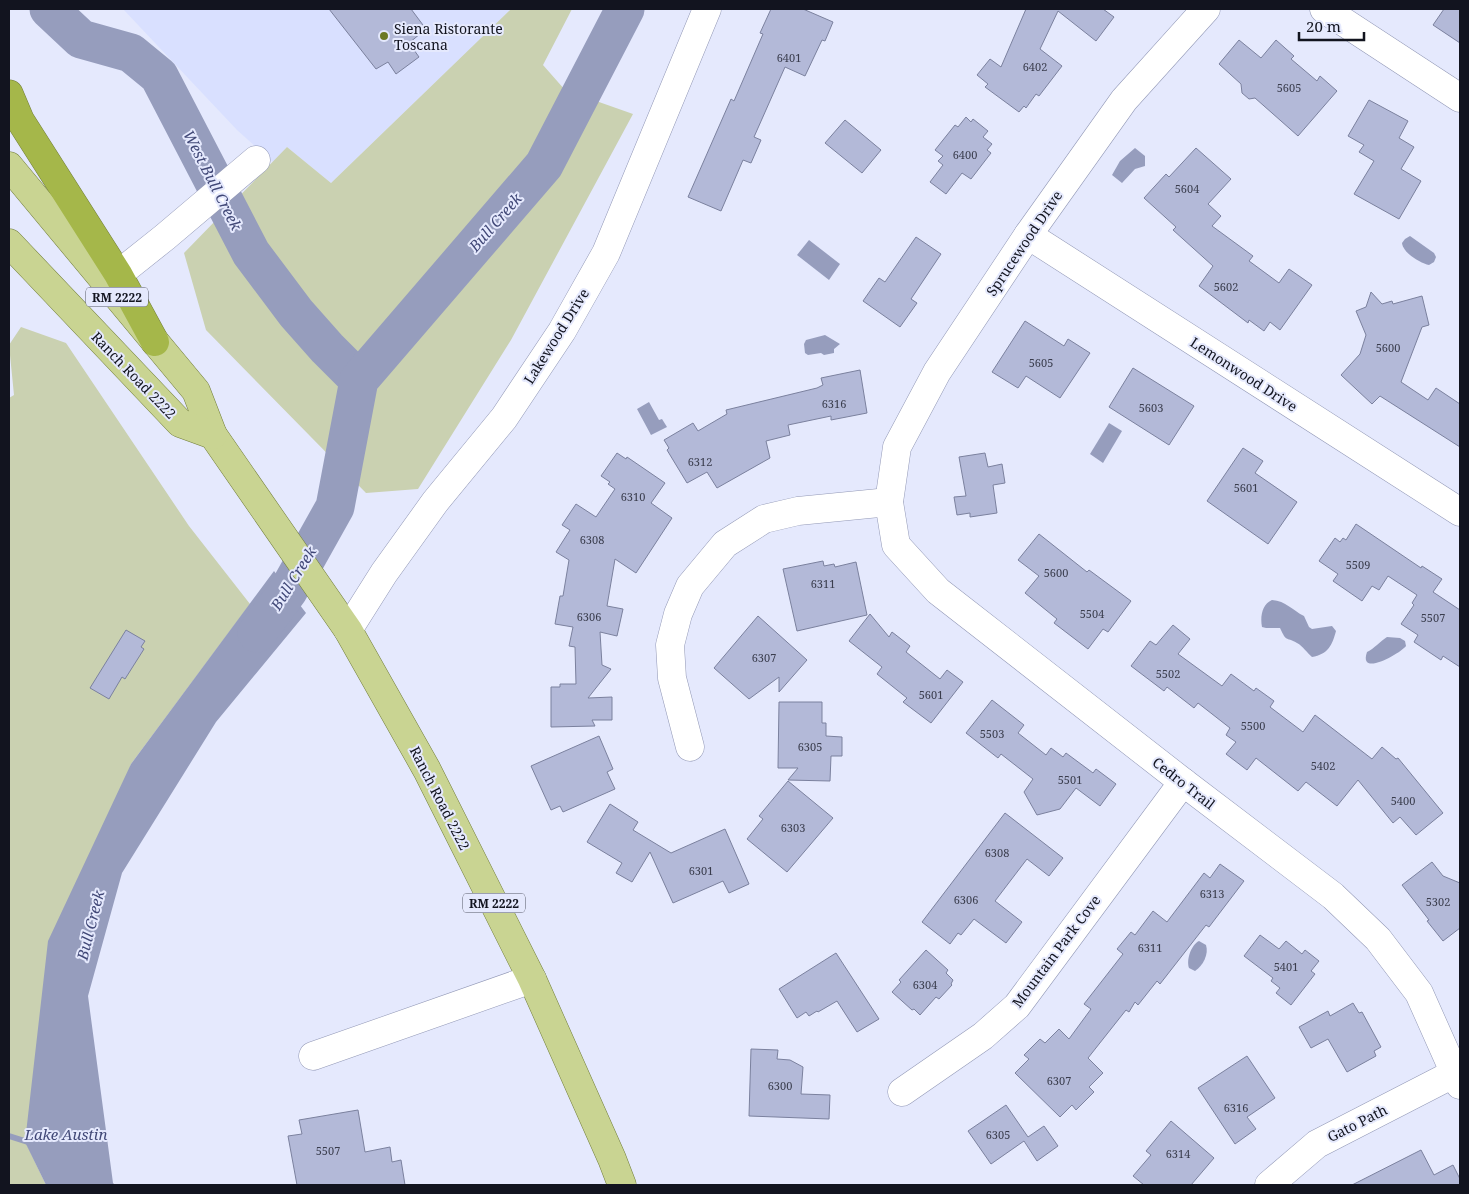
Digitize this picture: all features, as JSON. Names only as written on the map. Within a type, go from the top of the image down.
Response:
[{"type":"highway","points":[[9,94],[20,120],[112,279],[155,342]]},
{"type":"main road","name":"RM 2222","points":[[9,166],[112,279]]},
{"type":"main road","name":"Ranch Road 2222","points":[[9,243],[180,422],[212,435]]},
{"type":"main road","name":"Ranch Road 2222","points":[[155,342],[196,390],[212,435],[348,630],[427,770],[532,979],[622,1185]]},
{"type":"street","name":"Lakewood Drive","points":[[348,630],[384,573],[435,502],[504,418],[562,331],[606,253],[708,9]]},
{"type":"street","name":"Sprucewood Drive","points":[[888,502],[897,447],[937,372],[1028,234],[1124,100],[1206,9]]},
{"type":"street","points":[[1324,9],[1460,98]]},
{"type":"street","points":[[112,279],[166,237],[256,160]]},
{"type":"street","name":"Lemonwood Drive","points":[[1028,234],[1460,512]]},
{"type":"street","points":[[690,747],[672,678],[670,645],[678,614],[690,586],[725,544],[764,520],[798,511],[888,502]]},
{"type":"street","name":"Cedro Trail","points":[[888,502],[896,545],[938,591],[1333,896],[1378,939],[1419,993],[1458,1079]]},
{"type":"street","name":"Mountain Park Cove","points":[[902,1092],[983,1036],[1017,1006],[1183,782]]},
{"type":"street","points":[[313,1056],[532,979]]},
{"type":"street","name":"Gato Path","points":[[1269,1185],[1317,1144],[1458,1079]]},
{"type":"shaded area","points":[[123,9],[511,9],[331,183],[287,147],[273,162],[237,130]]},
{"type":"green space","points":[[511,9],[572,9],[543,65],[565,90],[633,114],[511,340],[418,489],[366,493],[206,330],[184,253],[287,147],[331,183]]},
{"type":"green space","points":[[21,327],[66,343],[189,526],[250,604],[131,764],[25,1141],[46,1185],[9,1185],[9,398],[14,395],[9,345]]},
{"type":"water","points":[[1135,148],[1145,156],[1145,166],[1135,169],[1122,183],[1112,175],[1120,161]]},
{"type":"water","points":[[1410,236],[1434,253],[1436,257],[1434,262],[1429,265],[1425,264],[1412,257],[1405,250],[1402,243]]},
{"type":"water","points":[[809,240],[840,264],[829,280],[797,255]]},
{"type":"water","points":[[825,335],[840,344],[834,349],[834,353],[808,355],[805,353],[804,344],[806,340]]},
{"type":"water","points":[[649,402],[659,420],[662,419],[667,427],[651,435],[637,409]]},
{"type":"water","points":[[1109,423],[1122,431],[1103,463],[1090,454]]},
{"type":"water","name":"Lake Austin","points":[[274,571],[306,613],[216,722],[122,873],[88,996],[113,1183],[115,1185],[46,1185],[25,1142],[48,941],[131,764]]},
{"type":"water","points":[[1272,600],[1285,604],[1304,616],[1309,627],[1312,629],[1332,626],[1336,631],[1328,649],[1322,654],[1312,657],[1299,644],[1285,637],[1280,628],[1262,627],[1262,611],[1266,604]]},
{"type":"water","points":[[1387,637],[1400,638],[1405,641],[1406,646],[1389,658],[1369,663],[1366,659],[1367,652]]},
{"type":"water","points":[[1199,941],[1206,945],[1207,952],[1203,963],[1195,971],[1189,968],[1188,961],[1192,949]]},
{"type":"building","name":"Siena Ristorante Toscana","points":[[329,9],[411,9],[426,29],[409,43],[419,57],[396,74],[388,62],[376,69]]},
{"type":"building","points":[[771,9],[803,9],[833,22],[825,41],[822,40],[805,76],[785,67],[754,137],[761,140],[751,163],[743,160],[721,211],[688,197],[731,99],[734,101],[763,34],[760,33]]},
{"type":"building","points":[[1026,9],[1103,9],[1114,17],[1096,41],[1058,11],[1040,49],[1062,66],[1039,96],[1036,94],[1026,108],[1024,106],[1019,112],[985,87],[988,84],[977,75],[990,59],[1001,67]]},
{"type":"building","points":[[1444,9],[1460,9],[1460,43],[1433,25]]},
{"type":"building","points":[[1239,40],[1261,58],[1276,40],[1294,56],[1291,59],[1317,81],[1320,76],[1337,91],[1298,136],[1255,98],[1249,99],[1242,93],[1241,84],[1219,64]]},
{"type":"building","points":[[1369,100],[1408,121],[1399,138],[1414,147],[1401,169],[1421,181],[1399,219],[1354,194],[1374,161],[1359,152],[1364,145],[1348,136]]},
{"type":"building","points":[[966,117],[971,122],[973,119],[988,131],[983,137],[992,144],[987,150],[991,153],[971,179],[962,173],[946,194],[930,182],[943,165],[938,161],[943,156],[935,150],[955,125],[958,127]]},
{"type":"building","points":[[845,120],[881,150],[862,173],[825,143]]},
{"type":"building","points":[[1196,148],[1231,179],[1208,204],[1221,216],[1212,226],[1253,256],[1249,261],[1279,283],[1289,269],[1312,285],[1280,330],[1270,322],[1264,331],[1249,320],[1248,323],[1199,286],[1213,266],[1173,230],[1176,227],[1144,198],[1166,174],[1169,177]]},
{"type":"building","points":[[916,237],[941,254],[911,299],[917,303],[900,327],[863,301],[879,278],[885,282]]},
{"type":"building","points":[[1371,292],[1382,304],[1392,301],[1393,304],[1422,296],[1429,325],[1422,327],[1401,382],[1428,400],[1436,388],[1460,404],[1460,447],[1380,396],[1372,404],[1341,375],[1360,354],[1366,335],[1356,311],[1366,307]]},
{"type":"building","points":[[1025,321],[1064,346],[1068,339],[1090,353],[1060,398],[1026,376],[1018,388],[992,372]]},
{"type":"building","points":[[1133,368],[1194,406],[1169,445],[1109,407]]},
{"type":"building","points":[[860,370],[867,413],[831,420],[831,416],[788,425],[790,435],[766,441],[770,458],[717,488],[707,472],[687,483],[667,450],[669,448],[664,440],[693,423],[698,431],[727,414],[726,410],[817,388],[823,385],[821,378]]},
{"type":"building","points":[[1243,448],[1263,461],[1255,473],[1297,502],[1268,544],[1207,501]]},
{"type":"building","points":[[617,453],[626,459],[627,457],[665,483],[651,503],[672,518],[636,573],[615,559],[607,606],[623,609],[617,636],[600,632],[602,665],[611,669],[588,698],[612,697],[612,720],[592,720],[595,726],[551,727],[551,687],[560,687],[560,684],[576,684],[575,647],[569,646],[573,627],[555,624],[560,596],[563,596],[569,560],[556,552],[570,530],[562,525],[576,504],[596,517],[615,489],[608,484],[610,482],[601,476]]},
{"type":"building","points":[[985,453],[988,467],[1002,464],[1005,483],[993,485],[997,513],[970,517],[970,513],[957,515],[954,497],[966,496],[959,457]]},
{"type":"building","points":[[1356,524],[1421,568],[1422,566],[1442,579],[1433,592],[1460,610],[1460,667],[1443,656],[1441,660],[1414,642],[1418,635],[1401,624],[1414,605],[1412,603],[1417,595],[1388,576],[1379,590],[1372,586],[1362,601],[1333,581],[1338,574],[1319,561],[1335,538],[1340,542],[1343,538],[1346,540]]},
{"type":"building","points":[[1039,534],[1087,572],[1089,570],[1131,601],[1108,632],[1103,629],[1088,649],[1054,623],[1057,619],[1025,593],[1039,576],[1018,560]]},
{"type":"building","points":[[823,561],[824,566],[834,564],[835,567],[856,562],[867,615],[797,631],[783,569]]},
{"type":"building","points":[[870,614],[889,637],[892,632],[910,646],[906,652],[940,679],[947,670],[963,682],[931,723],[903,702],[907,698],[877,674],[882,667],[849,641]]},
{"type":"building","points":[[758,616],[807,660],[779,692],[779,677],[749,699],[714,668]]},
{"type":"building","points":[[1173,625],[1190,639],[1178,654],[1222,686],[1231,674],[1254,691],[1256,688],[1274,701],[1270,707],[1303,732],[1315,715],[1372,759],[1382,747],[1396,759],[1398,758],[1443,813],[1416,835],[1400,817],[1393,823],[1358,780],[1337,806],[1306,782],[1298,791],[1256,758],[1247,770],[1226,754],[1236,742],[1226,735],[1230,728],[1198,703],[1194,708],[1167,687],[1164,691],[1131,666],[1150,641],[1156,645]]},
{"type":"building","points":[[126,630],[145,641],[141,647],[144,649],[125,679],[122,677],[109,699],[90,688]]},
{"type":"building","points":[[992,700],[1024,725],[1018,733],[1046,755],[1051,748],[1063,757],[1066,753],[1093,773],[1096,769],[1116,784],[1100,806],[1076,788],[1060,809],[1037,815],[1024,792],[1033,779],[1001,754],[998,758],[966,733]]},
{"type":"building","points":[[779,702],[822,702],[822,723],[826,723],[826,736],[842,737],[842,756],[831,756],[830,781],[788,780],[798,768],[778,768]]},
{"type":"building","points":[[599,736],[613,769],[607,772],[615,789],[563,812],[560,806],[551,810],[531,766]]},
{"type":"building","points":[[788,781],[833,818],[787,872],[747,839],[763,819],[759,816]]},
{"type":"building","points":[[610,804],[638,822],[633,830],[671,853],[725,829],[749,884],[729,893],[723,881],[673,903],[650,852],[632,882],[616,873],[622,863],[587,842]]},
{"type":"building","points":[[1005,813],[1063,858],[1049,876],[1027,859],[995,901],[1022,922],[1006,943],[974,919],[961,935],[958,933],[950,944],[922,922]]},
{"type":"building","points":[[1432,862],[1443,876],[1460,883],[1460,928],[1443,941],[1402,885]]},
{"type":"building","points":[[1220,864],[1244,881],[1209,927],[1206,925],[1160,984],[1157,981],[1138,1005],[1135,1002],[1129,1012],[1126,1010],[1088,1058],[1103,1073],[1089,1087],[1094,1092],[1076,1110],[1072,1105],[1060,1117],[1015,1073],[1029,1059],[1024,1055],[1040,1039],[1045,1043],[1059,1029],[1069,1039],[1091,1009],[1084,1004],[1123,954],[1117,949],[1131,932],[1135,935],[1153,911],[1167,922],[1204,873],[1210,878]]},
{"type":"building","points":[[1260,935],[1279,949],[1286,941],[1302,954],[1305,950],[1319,961],[1311,971],[1315,974],[1291,1005],[1276,993],[1280,988],[1271,981],[1273,978],[1244,956]]},
{"type":"building","points":[[926,950],[948,970],[946,973],[953,980],[952,985],[939,999],[936,997],[920,1015],[892,992],[901,982],[899,980]]},
{"type":"building","points":[[836,953],[879,1019],[857,1032],[837,1001],[809,1016],[806,1012],[797,1018],[779,989]]},
{"type":"building","points":[[1353,1003],[1359,1013],[1362,1012],[1381,1047],[1374,1051],[1376,1056],[1347,1072],[1328,1039],[1311,1048],[1299,1027],[1328,1011],[1330,1016]]},
{"type":"building","points":[[751,1049],[778,1050],[777,1059],[790,1060],[803,1067],[801,1094],[830,1095],[829,1119],[749,1116]]},
{"type":"building","points":[[1247,1056],[1275,1098],[1247,1117],[1256,1129],[1235,1144],[1198,1088]]},
{"type":"building","points":[[1006,1105],[1028,1137],[1044,1126],[1058,1146],[1037,1161],[1024,1141],[991,1164],[968,1131]]},
{"type":"building","points":[[358,1110],[365,1152],[390,1147],[392,1162],[401,1160],[405,1185],[297,1185],[288,1136],[302,1134],[299,1120]]},
{"type":"building","points":[[1171,1121],[1214,1158],[1191,1185],[1144,1185],[1133,1176],[1151,1155],[1146,1151]]},
{"type":"building","points":[[1421,1150],[1434,1175],[1453,1165],[1460,1179],[1460,1185],[1352,1185]]},
{"type":"waterway","name":"West Bull Creek","points":[[49,9],[81,39],[131,53],[159,76],[251,253],[296,313],[359,380]]},
{"type":"waterway","name":"Bull Creek","points":[[257,633],[288,591],[335,507],[359,380],[544,165],[625,9]]},
{"type":"waterway","points":[[9,1136],[31,1143]]},
{"type":"place","name":"Siena Ristorante Toscana","points":[[384,36]]}]
